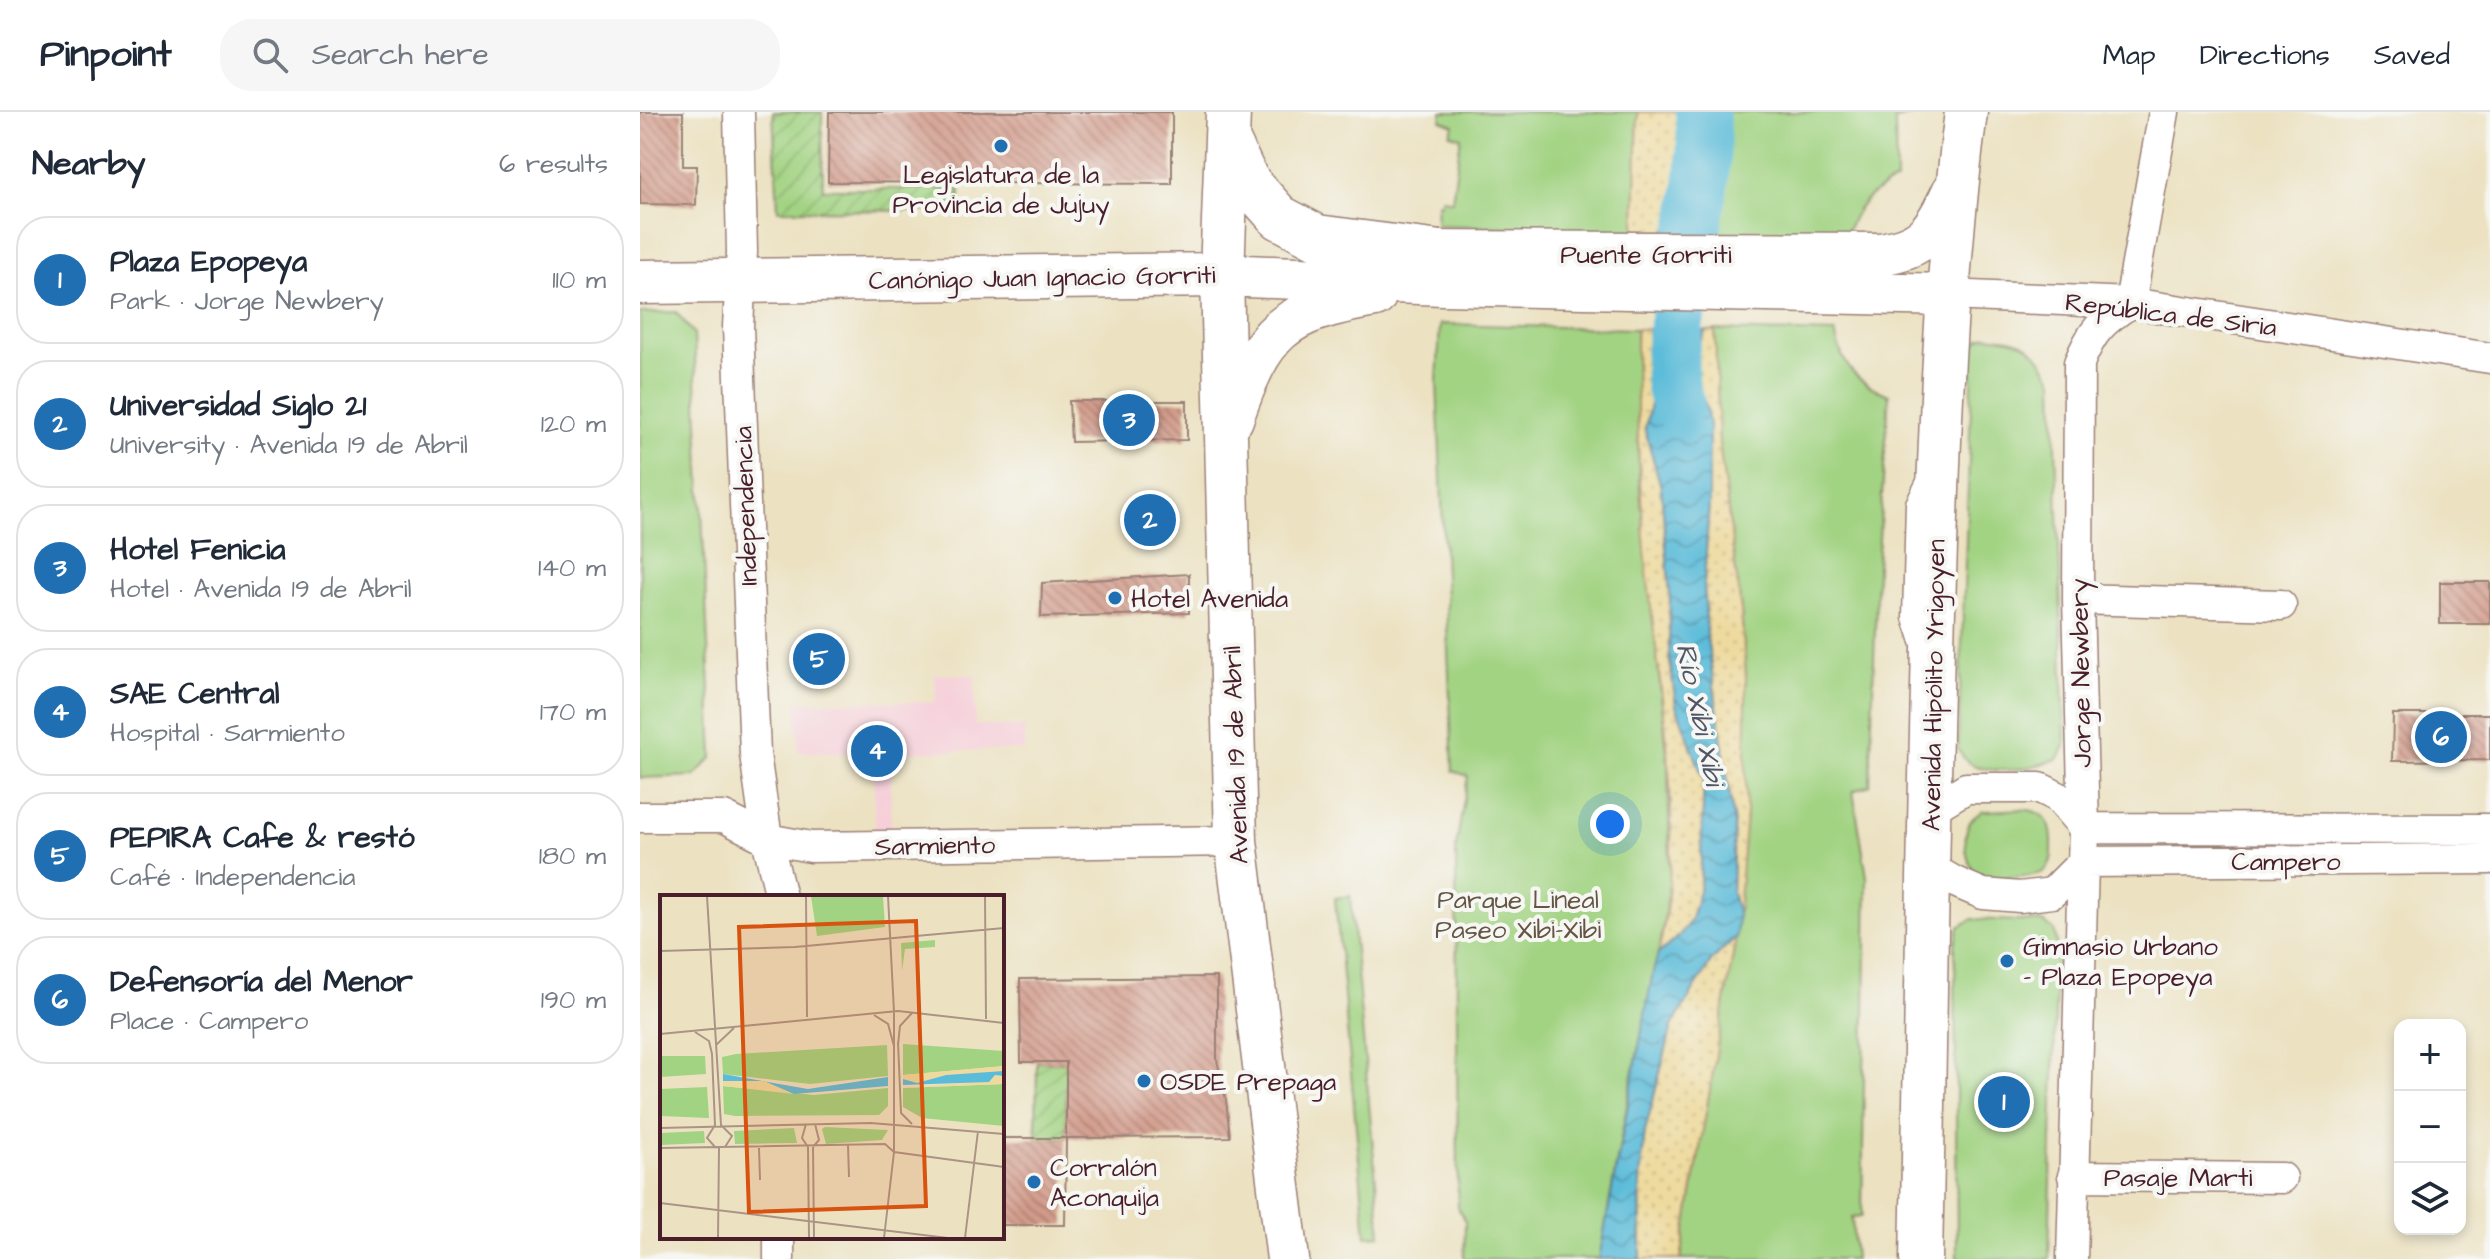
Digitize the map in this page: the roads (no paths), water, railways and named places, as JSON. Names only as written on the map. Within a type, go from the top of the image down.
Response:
[{"type":"main road","name":"Avenida Hipólito Yrigoyen","points":[[1921,1259],[1931,688],[1939,450],[1956,184],[1966,112]]},
{"type":"main road","points":[[1222,261],[1228,126]]},
{"type":"main road","points":[[1228,126],[1247,181],[1279,217],[1317,237],[1442,268]]},
{"type":"main road","points":[[1851,273],[1920,242],[1943,215],[1956,184]]},
{"type":"main road","name":"Canónigo Juan Ignacio Gorriti","points":[[640,254],[741,267]]},
{"type":"main road","name":"Canónigo Juan Ignacio Gorriti","points":[[640,282],[741,267],[1222,261],[1442,268]]},
{"type":"main road","name":"Avenida 19 de Abril","points":[[1222,261],[1236,841],[1288,1259]]},
{"type":"main road","points":[[1224,440],[1246,378],[1264,347],[1282,326],[1303,314],[1442,268]]},
{"type":"main road","name":"Puente Gorriti","points":[[1442,268],[1851,273]]},
{"type":"main road","name":"República de Siria","points":[[1851,273],[1949,295]]},
{"type":"street","name":"Independencia","points":[[739,112],[741,267],[738,327],[755,754],[767,839],[781,895]]},
{"type":"street","points":[[2130,303],[2164,112]]},
{"type":"street","name":"República de Siria","points":[[1949,295],[2130,303],[2490,358]]},
{"type":"street","name":"Jorge Newbery","points":[[2072,1259],[2084,828],[2078,599],[2079,363],[2089,337],[2103,320],[2130,303]]},
{"type":"street","points":[[2078,599],[2281,605]]},
{"type":"street","points":[[1930,810],[1966,788],[2040,788],[2058,797],[2084,828]]},
{"type":"street","name":"Sarmiento","points":[[640,817],[724,817],[767,839],[811,847],[1236,841]]},
{"type":"street","name":"Campero","points":[[2084,828],[2490,829]]},
{"type":"street","name":"Campero","points":[[2083,862],[2490,859]]},
{"type":"street","points":[[1929,867],[1983,894],[2020,897],[2052,893],[2083,862]]},
{"type":"street","name":"Pasaje Marti","points":[[2073,1176],[2282,1178]]},
{"type":"water","points":[[1688,112],[1717,112],[1714,217],[1703,233],[1664,232],[1683,205],[1691,176]]},
{"type":"water","points":[[1648,329],[1706,331],[1697,347],[1693,374],[1706,406],[1709,425],[1709,503],[1704,584],[1707,638],[1734,824],[1732,893],[1738,915],[1736,937],[1712,960],[1672,1026],[1645,1131],[1640,1179],[1641,1259],[1599,1259],[1653,972],[1658,954],[1679,936],[1691,920],[1700,887],[1704,780],[1676,705],[1669,654],[1670,594],[1661,487],[1645,430],[1655,379]]},
{"type":"waterway","name":"Río Xibi Xibi","points":[[1678,404],[1672,378],[1672,350],[1701,181],[1702,112]]},
{"type":"place","name":"Legislatura de la Provincia de Jujuy","points":[[1001,146]]},
{"type":"place","name":"Hotel Fenicia","points":[[1129,420]]},
{"type":"place","name":"Universidad Siglo 21","points":[[1150,520]]},
{"type":"place","name":"Hotel Avenida","points":[[1115,598]]},
{"type":"place","name":"PEPIRA Cafe & restó","points":[[819,659]]},
{"type":"place","name":"Defensoría del Menor","points":[[2441,737]]},
{"type":"place","name":"SAE Central","points":[[877,751]]},
{"type":"place","name":"Gimnasio Urbano - Plaza Epopeya","points":[[2007,961]]},
{"type":"place","name":"OSDE Prepaga","points":[[1144,1081]]},
{"type":"place","name":"Plaza Epopeya","points":[[2004,1102]]},
{"type":"place","name":"Corralón Aconquija","points":[[1034,1182]]},
{"type":"park label","name":"Parque Lineal Paseo Xibi-Xibi","points":[[1518,914]]}]
